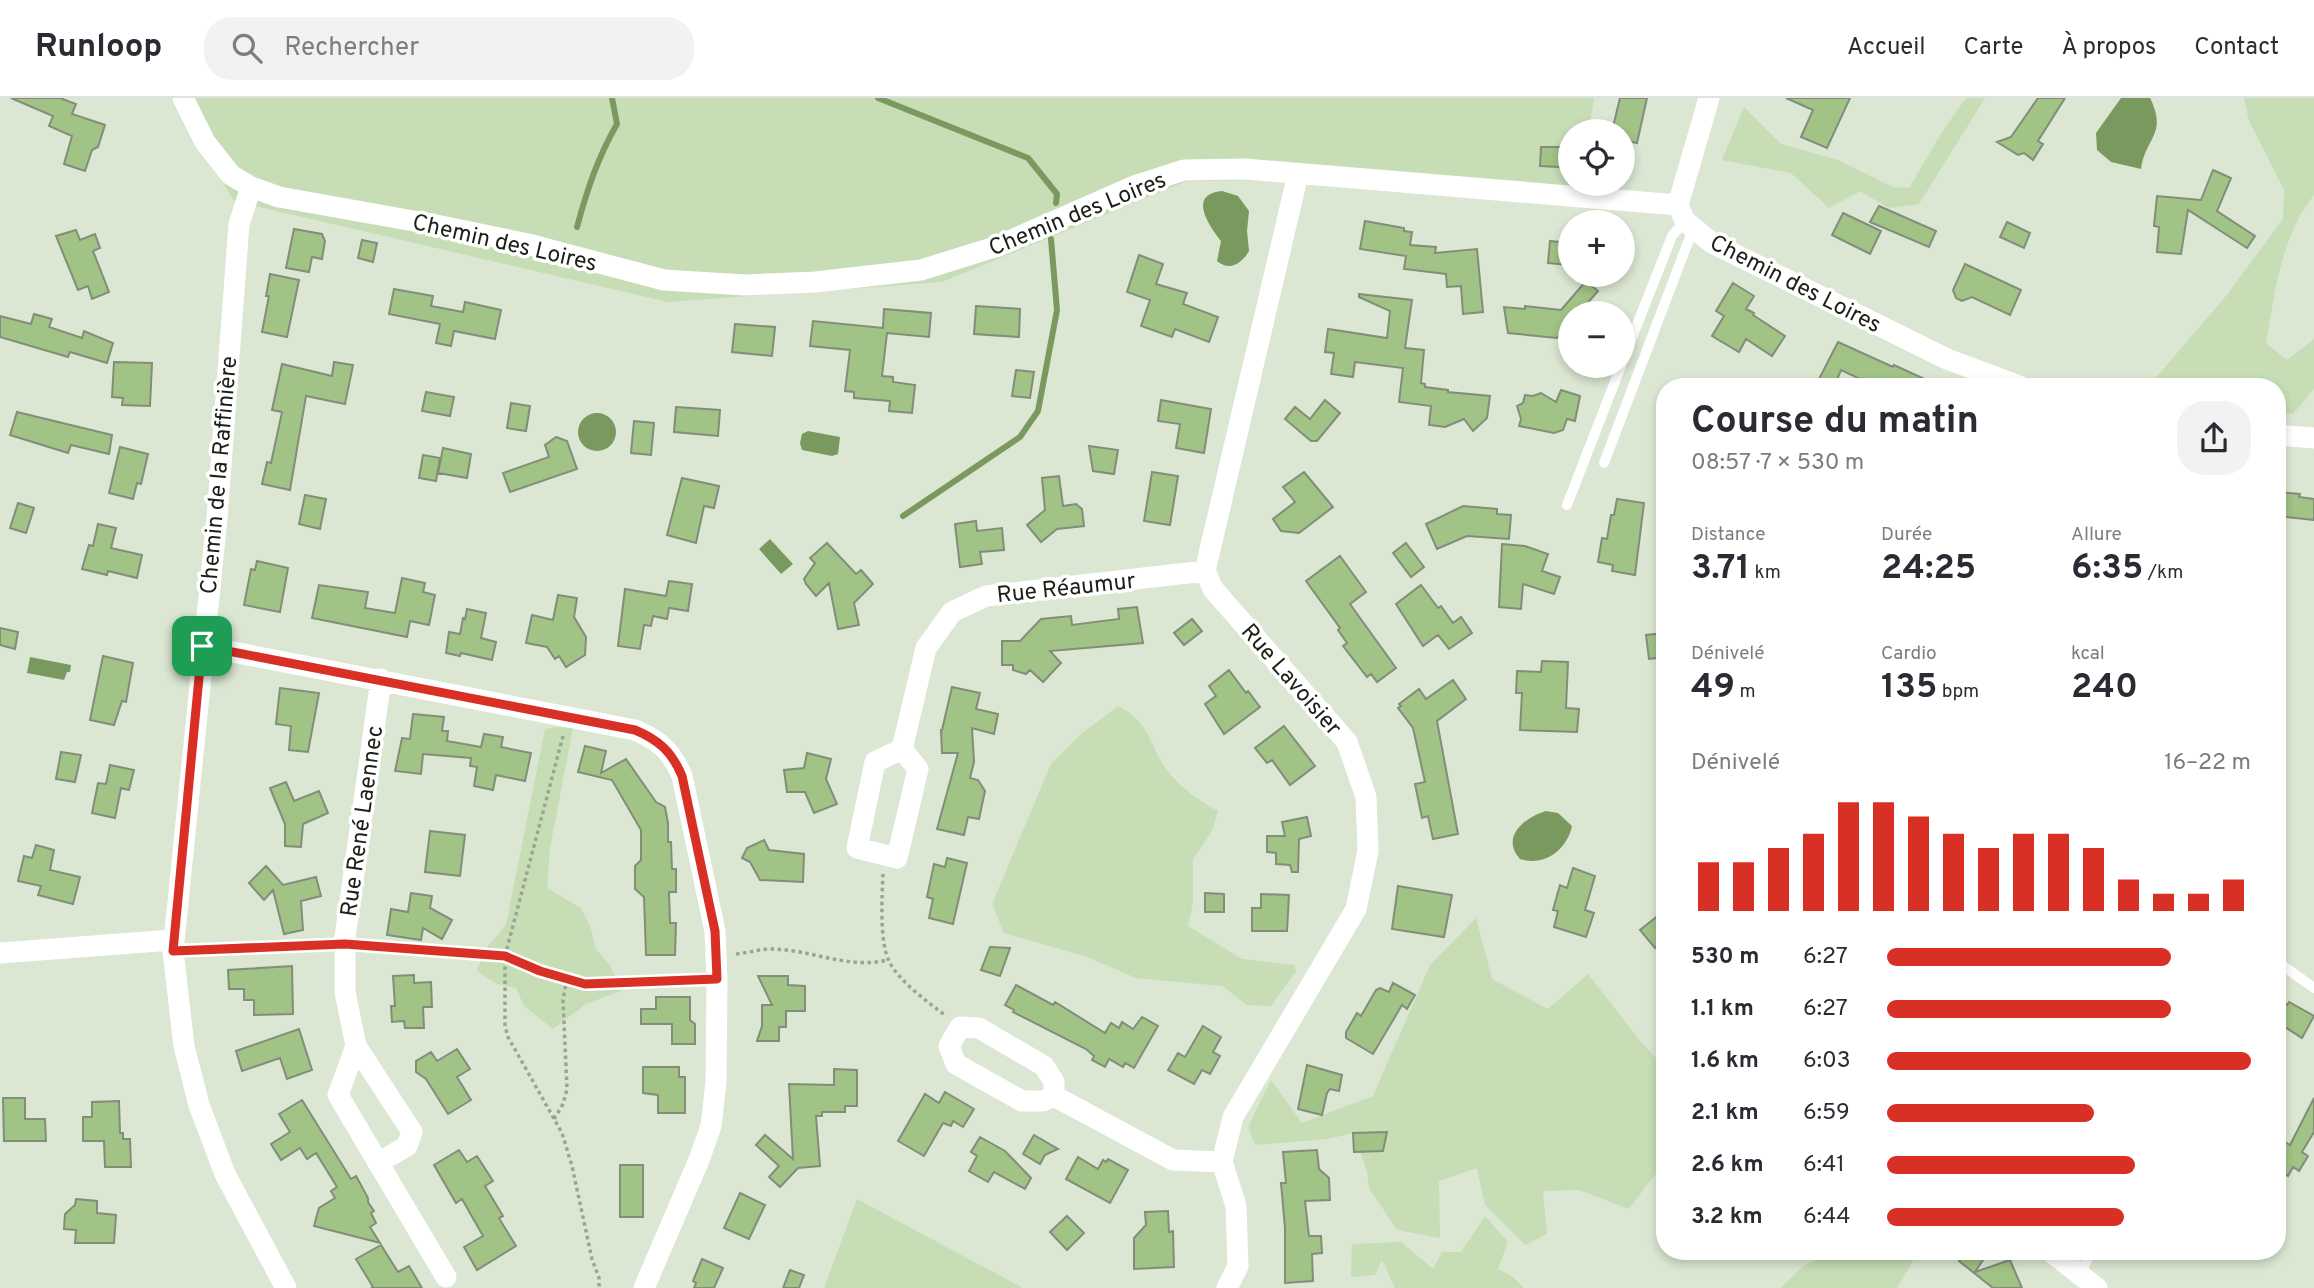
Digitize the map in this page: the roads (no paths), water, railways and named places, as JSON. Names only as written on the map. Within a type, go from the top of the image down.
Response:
[{"type":"street","name":"Chemin des Loires","points":[[183,98],[205,142],[231,175],[251,187],[279,197],[528,244],[664,280],[745,285],[815,282],[920,270],[998,246],[1134,186],[1184,170],[1245,169],[1298,174],[1685,218],[1712,243],[1947,359],[1998,378]]},
{"type":"street","points":[[1685,218],[1709,98]]},
{"type":"street","points":[[1205,571],[1298,174]]},
{"type":"street","name":"Chemin de la Raffinière","points":[[251,187],[239,224],[217,518],[172,945],[184,1046],[199,1105],[225,1174],[286,1288]]},
{"type":"street","points":[[2286,436],[2314,438]]},
{"type":"street","name":"Rue Réaumur","points":[[902,749],[926,648],[952,612],[986,596],[1205,571]]},
{"type":"street","name":"Rue Lavoisier","points":[[1205,571],[1213,589],[1347,742],[1366,797],[1368,850],[1356,909],[1233,1117],[1222,1162]]},
{"type":"street","points":[[202,646],[635,730],[652,737],[667,749],[675,760],[682,776],[712,918],[717,979],[716,1082],[710,1126],[699,1160],[644,1288]]},
{"type":"street","name":"Rue René Laennec","points":[[378,1163],[407,1146],[412,1132],[356,1046],[345,992],[345,944],[381,679]]},
{"type":"street","points":[[902,749],[918,769],[897,858],[857,848],[875,762],[902,749]]},
{"type":"street","points":[[0,953],[172,945]]},
{"type":"street","points":[[960,1027],[979,1028],[1044,1066],[1054,1082],[1054,1096],[1043,1101],[1023,1101],[956,1063],[949,1046],[960,1027]]},
{"type":"street","points":[[356,1046],[338,1095],[446,1277]]},
{"type":"street","points":[[1054,1096],[1173,1160],[1222,1162],[1236,1206],[1238,1266],[1227,1288]]},
{"type":"street","points":[[2061,1260],[2097,1288]]},
{"type":"lane","points":[[1635,331],[1672,236],[1685,218]]},
{"type":"lane","points":[[1604,463],[1685,218]]},
{"type":"lane","points":[[1567,505],[1617,378]]},
{"type":"lane","points":[[2286,969],[2314,988]]},
{"type":"lane","points":[[2079,1275],[2087,1260]]},
{"type":"waterway","points":[[577,227],[594,174],[617,124],[612,98]]},
{"type":"waterway","points":[[878,98],[1028,158],[1057,194],[1056,203]]},
{"type":"waterway","points":[[903,516],[1020,437],[1038,411],[1057,310],[1051,239]]}]
